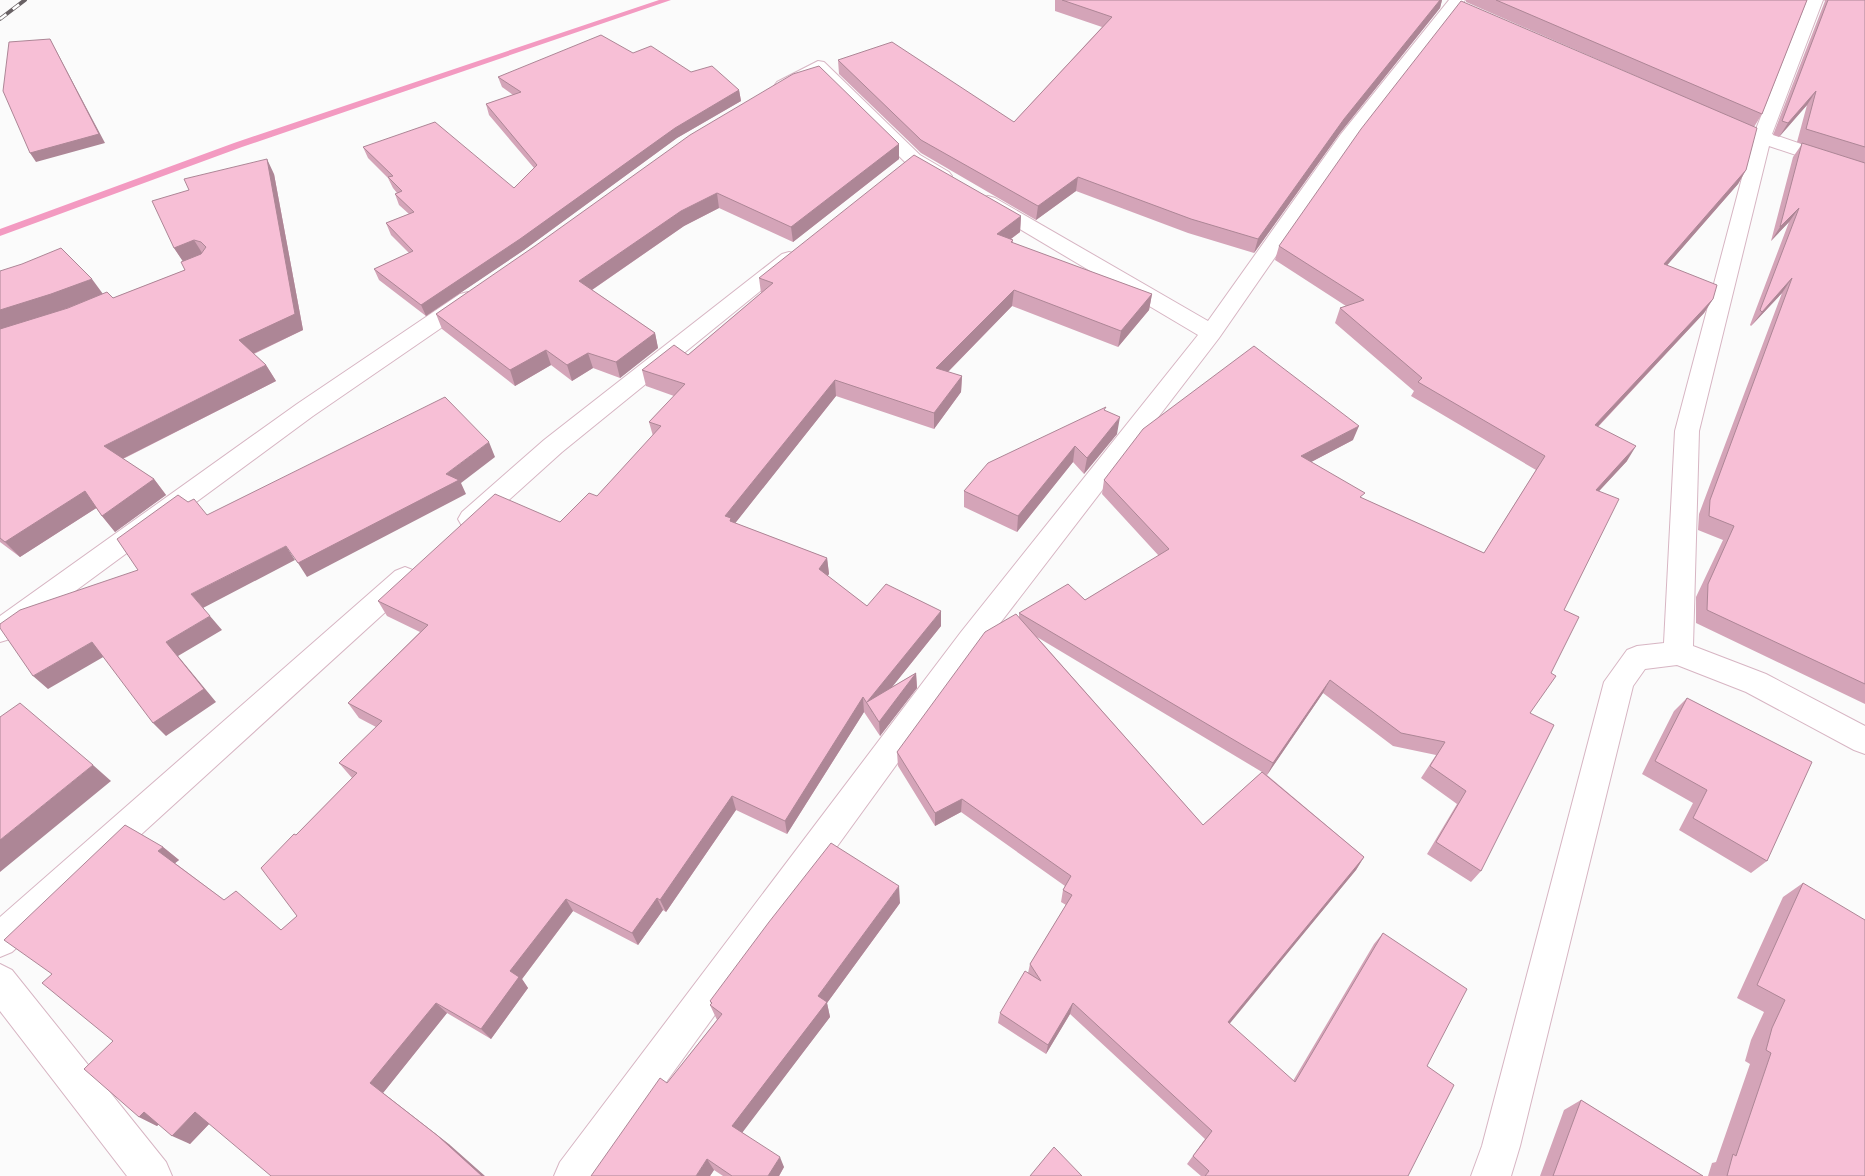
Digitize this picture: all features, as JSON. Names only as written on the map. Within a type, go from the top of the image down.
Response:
[{"type":"street","points":[[1678,653],[1687,430],[1761,138],[1814,0]]},
{"type":"street","points":[[574,1176],[971,640],[1211,333],[1348,138],[1455,5]]},
{"type":"street","points":[[768,95],[818,66],[914,159],[1211,333]]},
{"type":"street","points":[[1725,123],[1761,138],[1865,172]]},
{"type":"street","points":[[890,177],[914,159]]},
{"type":"street","points":[[450,538],[553,446],[806,244]]},
{"type":"street","points":[[0,631],[305,410],[483,289]]},
{"type":"street","points":[[0,940],[420,564]]},
{"type":"street","points":[[1491,1176],[1503,1136],[1619,682],[1637,658],[1678,653],[1756,683],[1865,741]]},
{"type":"street","points":[[0,982],[152,1176]]},
{"type":"building","points":[[1062,0],[1440,0],[1344,119],[1258,239],[1191,219],[1078,177],[1038,206],[921,140],[838,60],[892,42],[1014,122],[1112,17]]},
{"type":"building","points":[[1496,0],[1807,0],[1762,114]]},
{"type":"building","points":[[1828,0],[1865,0],[1865,147],[1806,129],[1816,91],[1788,123],[1782,121]]},
{"type":"building","points":[[1461,1],[1757,128],[1746,170],[1664,264],[1717,285],[1713,299],[1595,425],[1636,446],[1596,490],[1619,499],[1564,610],[1579,617],[1551,673],[1556,676],[1530,713],[1554,725],[1481,871],[1436,842],[1466,791],[1430,766],[1445,742],[1401,733],[1330,680],[1273,763],[1019,613],[1068,584],[1085,600],[1169,549],[1104,480],[1143,429],[1254,346],[1359,426],[1301,456],[1365,493],[1360,497],[1484,553],[1545,456],[1418,382],[1422,378],[1340,308],[1364,300],[1279,246],[1361,129]]},
{"type":"building","points":[[601,35],[633,53],[651,46],[691,72],[712,66],[739,90],[675,128],[520,239],[421,305],[374,269],[413,251],[386,223],[414,212],[395,194],[402,191],[388,177],[393,176],[363,147],[435,122],[514,188],[537,165],[486,104],[521,92],[498,77]]},
{"type":"building","points":[[50,39],[99,134],[30,153],[3,91],[9,42]]},
{"type":"building","points":[[819,66],[899,144],[791,227],[717,193],[681,211],[579,281],[655,333],[616,362],[588,353],[567,365],[546,350],[510,370],[436,314],[690,135],[793,74]]},
{"type":"building","points":[[1802,143],[1865,163],[1865,684],[1707,610],[1708,584],[1734,526],[1709,516],[1710,500],[1792,278],[1762,312],[1760,310],[1799,208],[1780,227]]},
{"type":"building","points":[[914,155],[1021,216],[997,234],[1013,240],[1011,242],[1152,294],[1121,331],[1014,290],[936,368],[962,376],[934,413],[835,380],[725,516],[731,518],[730,521],[827,558],[819,569],[867,606],[886,584],[941,611],[867,702],[916,673],[879,722],[863,697],[785,821],[732,796],[660,900],[657,898],[632,933],[566,899],[510,971],[519,977],[481,1029],[436,1003],[370,1083],[438,1136],[482,1176],[271,1176],[195,1112],[172,1136],[144,1112],[139,1117],[84,1069],[113,1041],[42,983],[52,974],[4,940],[125,825],[163,847],[158,851],[224,900],[236,891],[281,930],[297,916],[261,868],[357,773],[339,763],[382,721],[348,703],[428,625],[378,601],[495,494],[560,522],[589,493],[597,496],[661,426],[649,422],[685,384],[642,370],[674,345],[688,355],[773,283],[759,278]]},
{"type":"building","points":[[267,159],[295,314],[239,340],[266,365],[104,446],[154,479],[102,516],[85,491],[5,542],[0,538],[0,329],[68,308],[107,292],[113,298],[185,270],[181,262],[201,254],[206,247],[201,242],[194,240],[174,248],[152,201],[189,190],[184,179]]},
{"type":"building","points":[[61,248],[92,279],[0,310],[0,271]]},
{"type":"building","points":[[445,397],[489,442],[446,474],[459,480],[298,563],[286,546],[191,594],[210,616],[166,642],[204,689],[153,723],[92,642],[33,676],[0,628],[0,624],[20,610],[138,570],[117,539],[178,495],[188,502],[194,499],[207,515]]},
{"type":"building","points":[[1106,407],[1104,410],[1120,417],[1087,458],[1075,446],[1018,516],[964,491],[988,463]]},
{"type":"building","points":[[1016,614],[1203,825],[1262,772],[1364,857],[1228,1022],[1295,1082],[1383,933],[1467,989],[1427,1066],[1454,1085],[1408,1176],[1205,1176],[1209,1171],[1193,1156],[1212,1131],[1073,1003],[1048,1045],[1000,1013],[1025,971],[1041,981],[1030,964],[1072,895],[1063,890],[1071,876],[962,799],[935,813],[897,752],[985,632]]},
{"type":"building","points":[[1687,698],[1812,762],[1767,861],[1693,818],[1707,790],[1655,761]]},
{"type":"building","points":[[20,703],[93,765],[0,840],[0,717]]},
{"type":"building","points":[[831,843],[899,886],[818,996],[827,1002],[732,1126],[780,1157],[768,1176],[732,1176],[707,1159],[696,1176],[591,1176],[660,1078],[667,1083],[722,1014],[710,1005],[712,1003],[710,1001]]},
{"type":"building","points":[[1803,883],[1865,920],[1865,1176],[1727,1176],[1733,1154],[1736,1156],[1771,1053],[1766,1050],[1772,1028],[1785,1000],[1757,985]]},
{"type":"building","points":[[1581,1100],[1703,1176],[1553,1176]]},
{"type":"building","points":[[1054,1147],[1082,1176],[1030,1176]]},
{"type":"waterway","points":[[0,233],[238,145],[667,0]]},
{"type":"railway","points":[[0,19],[25,0]]}]
